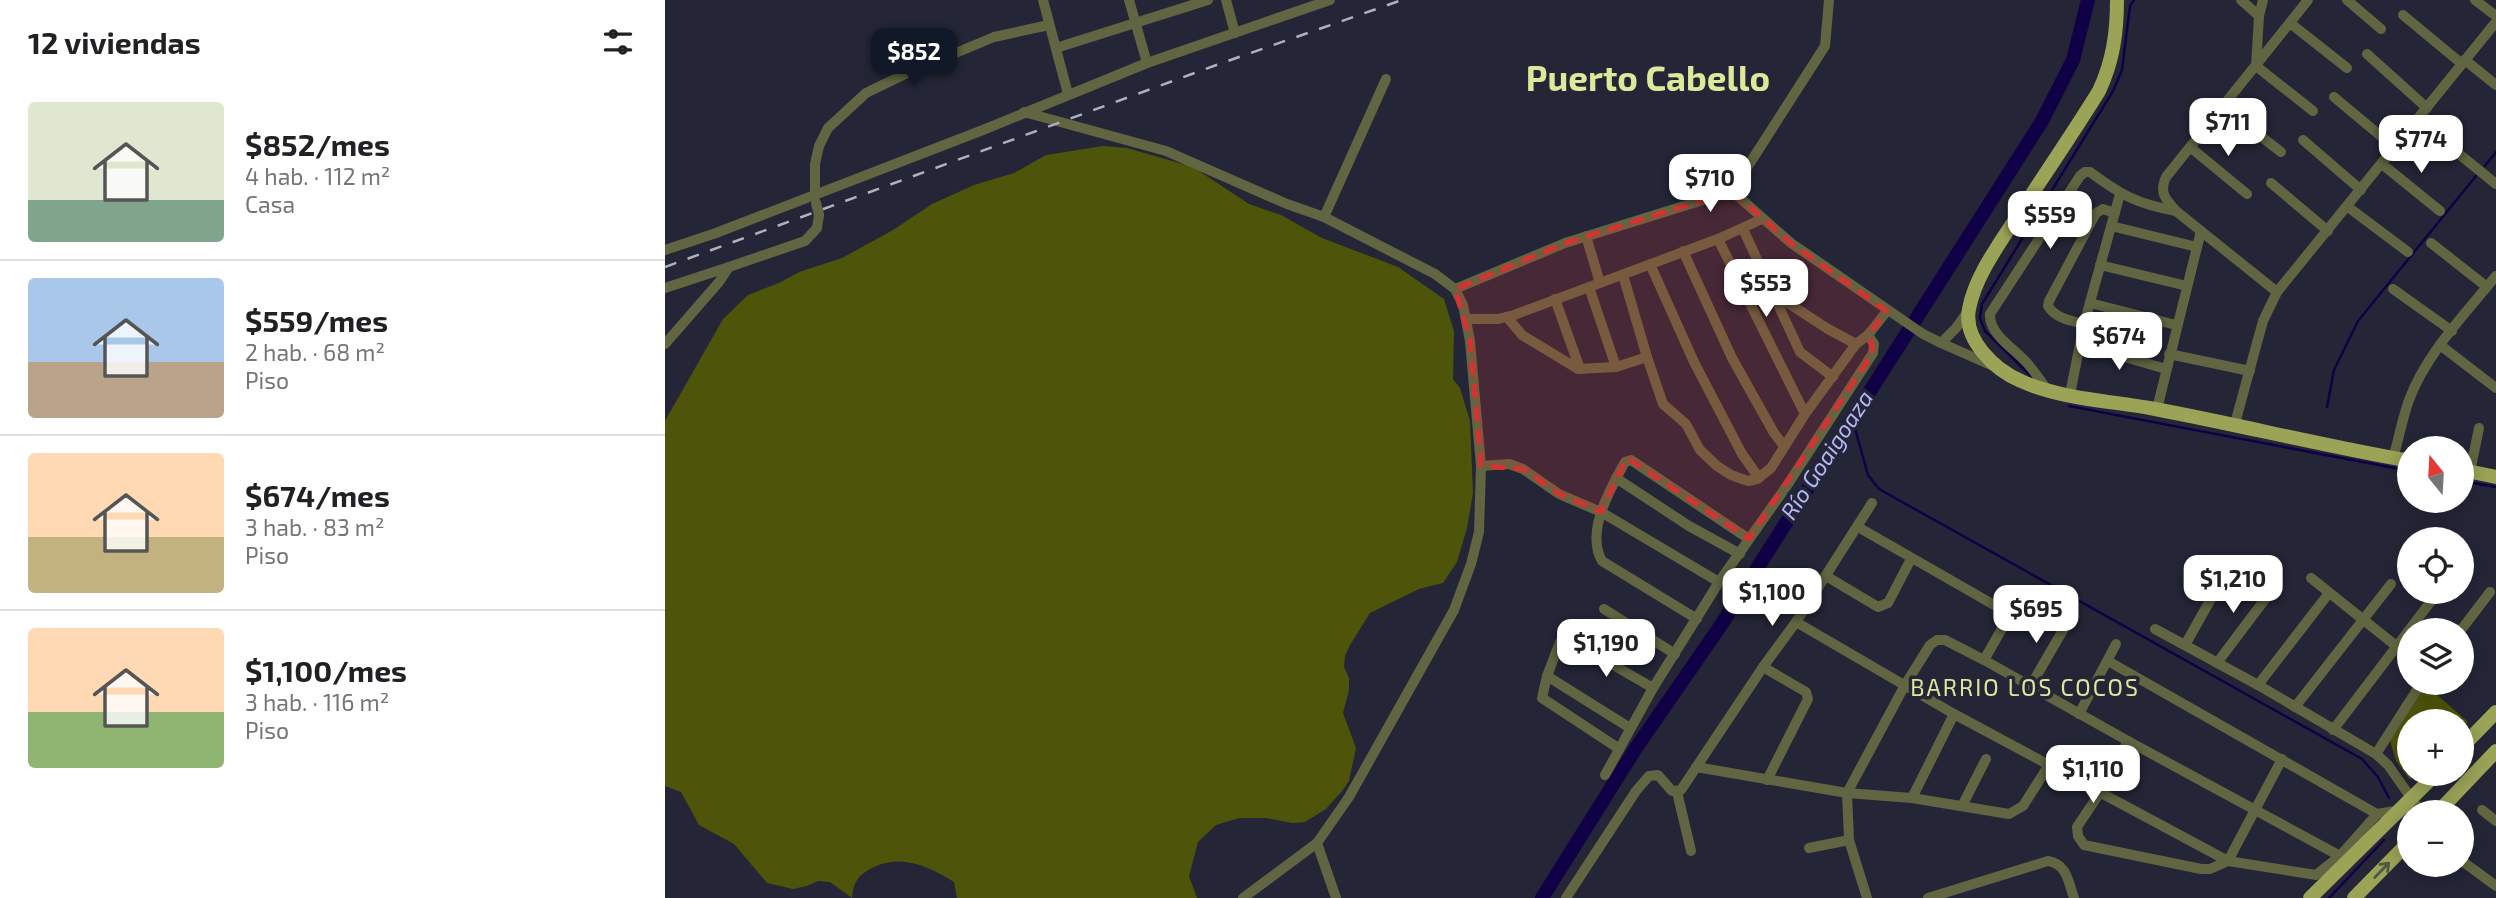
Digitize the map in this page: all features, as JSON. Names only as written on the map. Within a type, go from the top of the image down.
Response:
[{"type":"main road","points":[[2117,0],[2109,70],[2099,91],[2003,238],[1975,288],[1969,310],[1972,334],[1984,353],[2000,369],[2021,381],[2048,391],[2157,409],[2397,459]]},
{"type":"main road","points":[[2475,473],[2496,477]]},
{"type":"main road","points":[[2474,735],[2496,712]]},
{"type":"main road","points":[[2449,800],[2496,751]]},
{"type":"main road","points":[[2310,898],[2422,786]]},
{"type":"main road","points":[[2361,896],[2397,856]]},
{"type":"street","points":[[1043,0],[1068,94]]},
{"type":"street","points":[[1129,0],[1147,63]]},
{"type":"street","points":[[1056,48],[1207,0]]},
{"type":"street","points":[[1227,0],[1235,33]]},
{"type":"street","points":[[665,250],[815,198],[1147,63],[1330,0]]},
{"type":"street","points":[[1455,289],[1586,236],[1732,191],[1825,46],[1829,0]]},
{"type":"street","points":[[2241,0],[2259,16]]},
{"type":"street","points":[[2256,65],[2259,16],[2263,0]]},
{"type":"street","points":[[2277,292],[2176,211],[2163,196],[2162,186],[2166,177],[2308,0]]},
{"type":"street","points":[[2347,0],[2381,29]]},
{"type":"street","points":[[2475,0],[2496,16]]},
{"type":"street","points":[[2403,15],[2496,85]]},
{"type":"street","points":[[2235,427],[2263,321],[2277,292],[2496,22]]},
{"type":"street","points":[[2290,23],[2347,68]]},
{"type":"street","points":[[665,288],[805,241],[817,228],[819,215],[815,198],[815,164],[819,146],[828,128],[866,93],[995,37],[1049,25]]},
{"type":"street","points":[[2367,54],[2427,108]]},
{"type":"street","points":[[2256,65],[2313,111]]},
{"type":"street","points":[[1324,217],[1386,79]]},
{"type":"street","points":[[2334,97],[2395,148]]},
{"type":"street","points":[[2223,107],[2281,152]]},
{"type":"street","points":[[1024,112],[1166,151],[1287,204],[1324,217],[1435,274],[1455,289],[1467,319],[1481,466],[1479,532],[1471,564],[1454,610],[1349,797],[1317,843],[1244,898]]},
{"type":"street","points":[[2417,120],[2496,184]]},
{"type":"street","points":[[2303,140],[2361,190]]},
{"type":"street","points":[[2190,147],[2247,194]]},
{"type":"street","points":[[2382,164],[2440,211]]},
{"type":"street","points":[[2048,391],[2027,362],[1995,330],[1990,314],[2083,173],[2089,172],[2120,194],[2146,206],[2176,211]]},
{"type":"street","points":[[2271,183],[2328,231]]},
{"type":"street","points":[[1732,191],[1791,243],[1906,324],[2000,369]]},
{"type":"street","points":[[2070,394],[2084,324],[2120,194]]},
{"type":"street","points":[[2348,206],[2408,252]]},
{"type":"street","points":[[2084,324],[2052,312],[2048,306],[2049,300],[2096,213],[2103,209],[2115,213]]},
{"type":"street","points":[[1467,319],[1507,317],[1718,239],[1762,219]]},
{"type":"street","points":[[2111,226],[2197,247]]},
{"type":"street","points":[[1742,229],[1800,352],[1832,377]]},
{"type":"street","points":[[2157,409],[2201,231]]},
{"type":"street","points":[[1586,236],[1594,285],[1616,367]]},
{"type":"street","points":[[1718,239],[1805,414]]},
{"type":"street","points":[[2393,458],[2408,402],[2416,384],[2440,345],[2492,283],[2431,243]]},
{"type":"street","points":[[1683,251],[1733,358],[1774,433],[1784,446]]},
{"type":"street","points":[[1650,264],[1694,362],[1742,454],[1759,478]]},
{"type":"street","points":[[2100,265],[2187,286]]},
{"type":"street","points":[[665,344],[729,267]]},
{"type":"street","points":[[1623,275],[1663,404],[1686,424],[1700,450],[1717,466],[1748,481],[1759,478],[1771,468],[1805,414],[1856,344],[1868,335],[1887,311]]},
{"type":"street","points":[[2393,289],[2452,331]]},
{"type":"street","points":[[1555,299],[1580,369]]},
{"type":"street","points":[[1774,300],[1785,301],[1856,344]]},
{"type":"street","points":[[2090,303],[2176,325]]},
{"type":"street","points":[[1941,343],[1969,310]]},
{"type":"street","points":[[1507,317],[1522,335],[1580,369],[1616,367],[1647,357]]},
{"type":"street","points":[[1605,775],[1653,688],[1719,582],[1788,484],[1873,353],[1874,344],[1868,335]]},
{"type":"street","points":[[2080,344],[2166,369]]},
{"type":"street","points":[[2440,345],[2496,388]]},
{"type":"street","points":[[2169,355],[2250,371]]},
{"type":"street","points":[[2475,441],[2479,428]]},
{"type":"street","points":[[1697,619],[1602,561],[1596,545],[1601,512],[1625,462],[1631,460],[1749,539]]},
{"type":"street","points":[[1481,466],[1509,464],[1523,469],[1559,494],[1601,512],[1719,582]]},
{"type":"street","points":[[1616,478],[1689,526],[1740,554]]},
{"type":"street","points":[[1677,792],[1796,622],[1872,503]]},
{"type":"street","points":[[1859,527],[2001,609],[2004,625],[1984,660]]},
{"type":"street","points":[[1826,576],[1878,607],[1884,606],[1911,559]]},
{"type":"street","points":[[2311,578],[2395,646]]},
{"type":"street","points":[[2295,707],[2391,584]]},
{"type":"street","points":[[2217,663],[2275,586]]},
{"type":"street","points":[[2470,618],[2490,592]]},
{"type":"street","points":[[2258,685],[2329,593]]},
{"type":"street","points":[[2185,645],[2211,597]]},
{"type":"street","points":[[2333,730],[2428,604]]},
{"type":"street","points":[[1604,609],[1675,654]]},
{"type":"street","points":[[2030,687],[2070,618]]},
{"type":"street","points":[[1796,622],[1954,714],[2228,861],[2310,876],[2321,873],[2377,814],[2395,811]]},
{"type":"street","points":[[2155,629],[2376,754],[2388,765],[2412,800]]},
{"type":"street","points":[[1618,748],[1544,701],[1542,694],[1560,642],[1570,640],[1653,688]]},
{"type":"street","points":[[1867,898],[1849,840],[1847,793],[1905,685],[1930,645],[1937,640],[1945,640],[1984,660],[2340,856]]},
{"type":"street","points":[[2079,714],[2116,644]]},
{"type":"street","points":[[2108,661],[2377,814]]},
{"type":"street","points":[[1763,667],[1806,692],[1808,699],[1767,780]]},
{"type":"street","points":[[1547,676],[1630,728]]},
{"type":"street","points":[[2376,754],[2414,695]]},
{"type":"street","points":[[1912,798],[1954,714]]},
{"type":"street","points":[[2128,741],[2101,791],[2077,827],[2078,836],[2084,845],[2201,869],[2210,869],[2228,861],[2282,759]]},
{"type":"street","points":[[1962,806],[1986,759]]},
{"type":"street","points":[[1696,767],[1847,793],[1912,798],[2009,814],[2023,806],[2049,765]]},
{"type":"street","points":[[1566,898],[1636,790],[1650,776],[1656,774],[1672,791],[1677,792]]},
{"type":"street","points":[[1677,792],[1691,851]]},
{"type":"street","points":[[2482,810],[2496,821]]},
{"type":"street","points":[[1809,848],[1849,840]]},
{"type":"street","points":[[1317,843],[1336,898]]},
{"type":"street","points":[[1928,898],[2048,862],[2058,863],[2065,871],[2074,898]]},
{"type":"street","points":[[2474,870],[2496,886]]},
{"type":"highlighted area","points":[[1732,191],[1791,243],[1887,311],[1870,333],[1873,353],[1749,539],[1627,458],[1601,512],[1559,494],[1523,469],[1481,466],[1470,341],[1455,289],[1565,243]]},
{"type":"green space","points":[[1103,146],[1127,148],[1193,167],[1249,204],[1281,215],[1322,238],[1398,267],[1444,299],[1454,331],[1453,379],[1460,388],[1470,421],[1473,493],[1457,562],[1443,583],[1419,589],[1370,613],[1350,645],[1345,656],[1344,667],[1349,678],[1349,690],[1343,713],[1356,748],[1349,781],[1342,791],[1326,809],[1305,822],[1239,818],[1216,825],[1198,842],[1189,876],[1197,898],[957,898],[954,882],[935,871],[904,862],[883,864],[863,874],[855,884],[852,898],[830,882],[818,881],[793,889],[767,883],[734,844],[699,825],[681,792],[665,786],[665,421],[723,319],[748,295],[799,272],[842,258],[893,230],[932,204],[974,185],[1014,173],[1046,155]]},
{"type":"green space","points":[[2420,695],[2437,695],[2453,709],[2411,709]]},
{"type":"green space","points":[[2397,730],[2397,762],[2396,761],[2390,741]]},
{"type":"waterway","name":"Río Goaigoaza","points":[[1542,898],[1636,748],[1721,625],[2042,121],[2073,60],[2088,0]]},
{"type":"waterway","points":[[2034,379],[1985,331],[1980,318],[1982,304],[2113,91],[2122,70],[2130,6],[2134,0]]},
{"type":"waterway","points":[[2485,166],[2496,152]]},
{"type":"waterway","points":[[2327,407],[2334,370],[2358,321],[2476,176]]},
{"type":"waterway","points":[[2069,406],[2397,469]]},
{"type":"waterway","points":[[1852,418],[1868,475],[1879,489],[2362,759],[2378,777],[2389,798]]},
{"type":"waterway","points":[[2475,483],[2496,487]]},
{"type":"waterway","points":[[2329,898],[2384,840]]},
{"type":"railway","points":[[665,267],[1402,0]]},
{"type":"district","name":"Puerto Cabello","points":[[1648,79]]},
{"type":"district","name":"BARRIO LOS COCOS","points":[[2025,688]]}]
